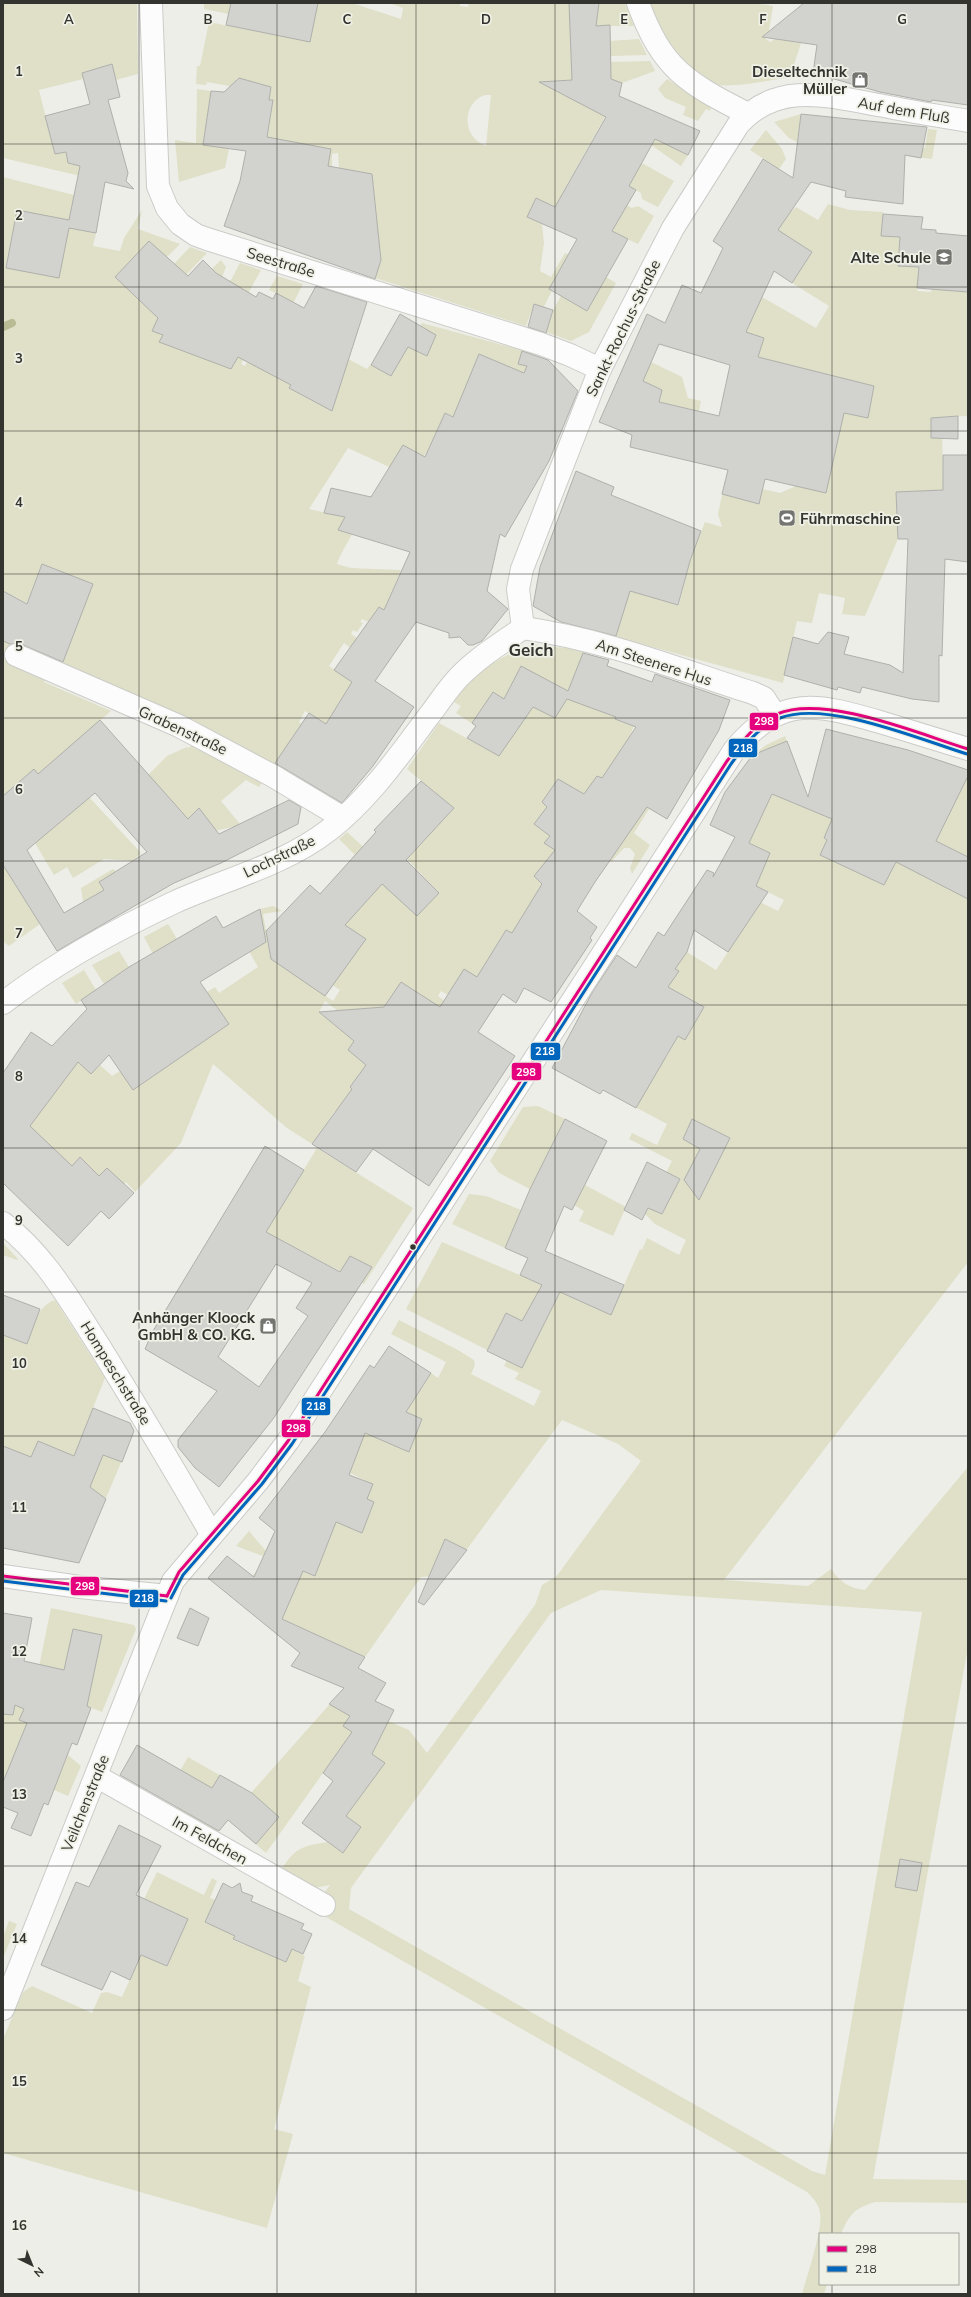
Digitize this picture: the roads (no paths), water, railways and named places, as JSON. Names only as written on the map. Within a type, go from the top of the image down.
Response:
[{"type":"street","name":"Seestraße","points":[[151,3],[157,176],[167,208],[180,224],[196,235],[207,239],[541,344],[570,354],[600,369]]},
{"type":"street","points":[[638,3],[656,42],[677,71],[701,89],[748,114]]},
{"type":"street","name":"Auf dem Fluß","points":[[748,114],[765,103],[778,99],[798,94],[818,94],[968,121]]},
{"type":"street","name":"Sankt-Rochus-Straße","points":[[523,628],[518,589],[522,569],[600,369],[673,228],[738,124],[748,114]]},
{"type":"street","name":"Am Steenere Hus","points":[[523,628],[563,634],[609,646],[753,693],[764,698],[775,715]]},
{"type":"street","name":"Lochstraße","points":[[3,1004],[66,960],[102,939],[175,902],[286,856],[315,840],[343,818],[384,776],[461,675],[482,657],[523,628]]},
{"type":"street","name":"Grabenstraße","points":[[16,655],[179,726],[273,776],[343,818]]},
{"type":"street","name":"Veilchenstraße","points":[[3,2009],[167,1596],[176,1577],[258,1481],[288,1441],[735,749],[754,728],[775,715],[800,708],[823,707],[847,712],[968,749]]},
{"type":"street","name":"Hompeschstraße","points":[[3,1223],[37,1253],[64,1291],[148,1423],[212,1535]]},
{"type":"street","points":[[3,1576],[111,1591],[167,1596]]},
{"type":"street","name":"Im Feldchen","points":[[96,1776],[324,1905]]},
{"type":"waterway","points":[[3,327],[12,323]]},
{"type":"place","name":"Dieseltechnik Müller","points":[[860,80]]},
{"type":"place","name":"Alte Schule","points":[[944,257]]},
{"type":"place","name":"Führmaschine","points":[[787,518]]},
{"type":"place","name":"Anhänger Kloock GmbH & CO. KG.","points":[[268,1326]]},
{"type":"district","name":"Geich","points":[[531,649]]}]
